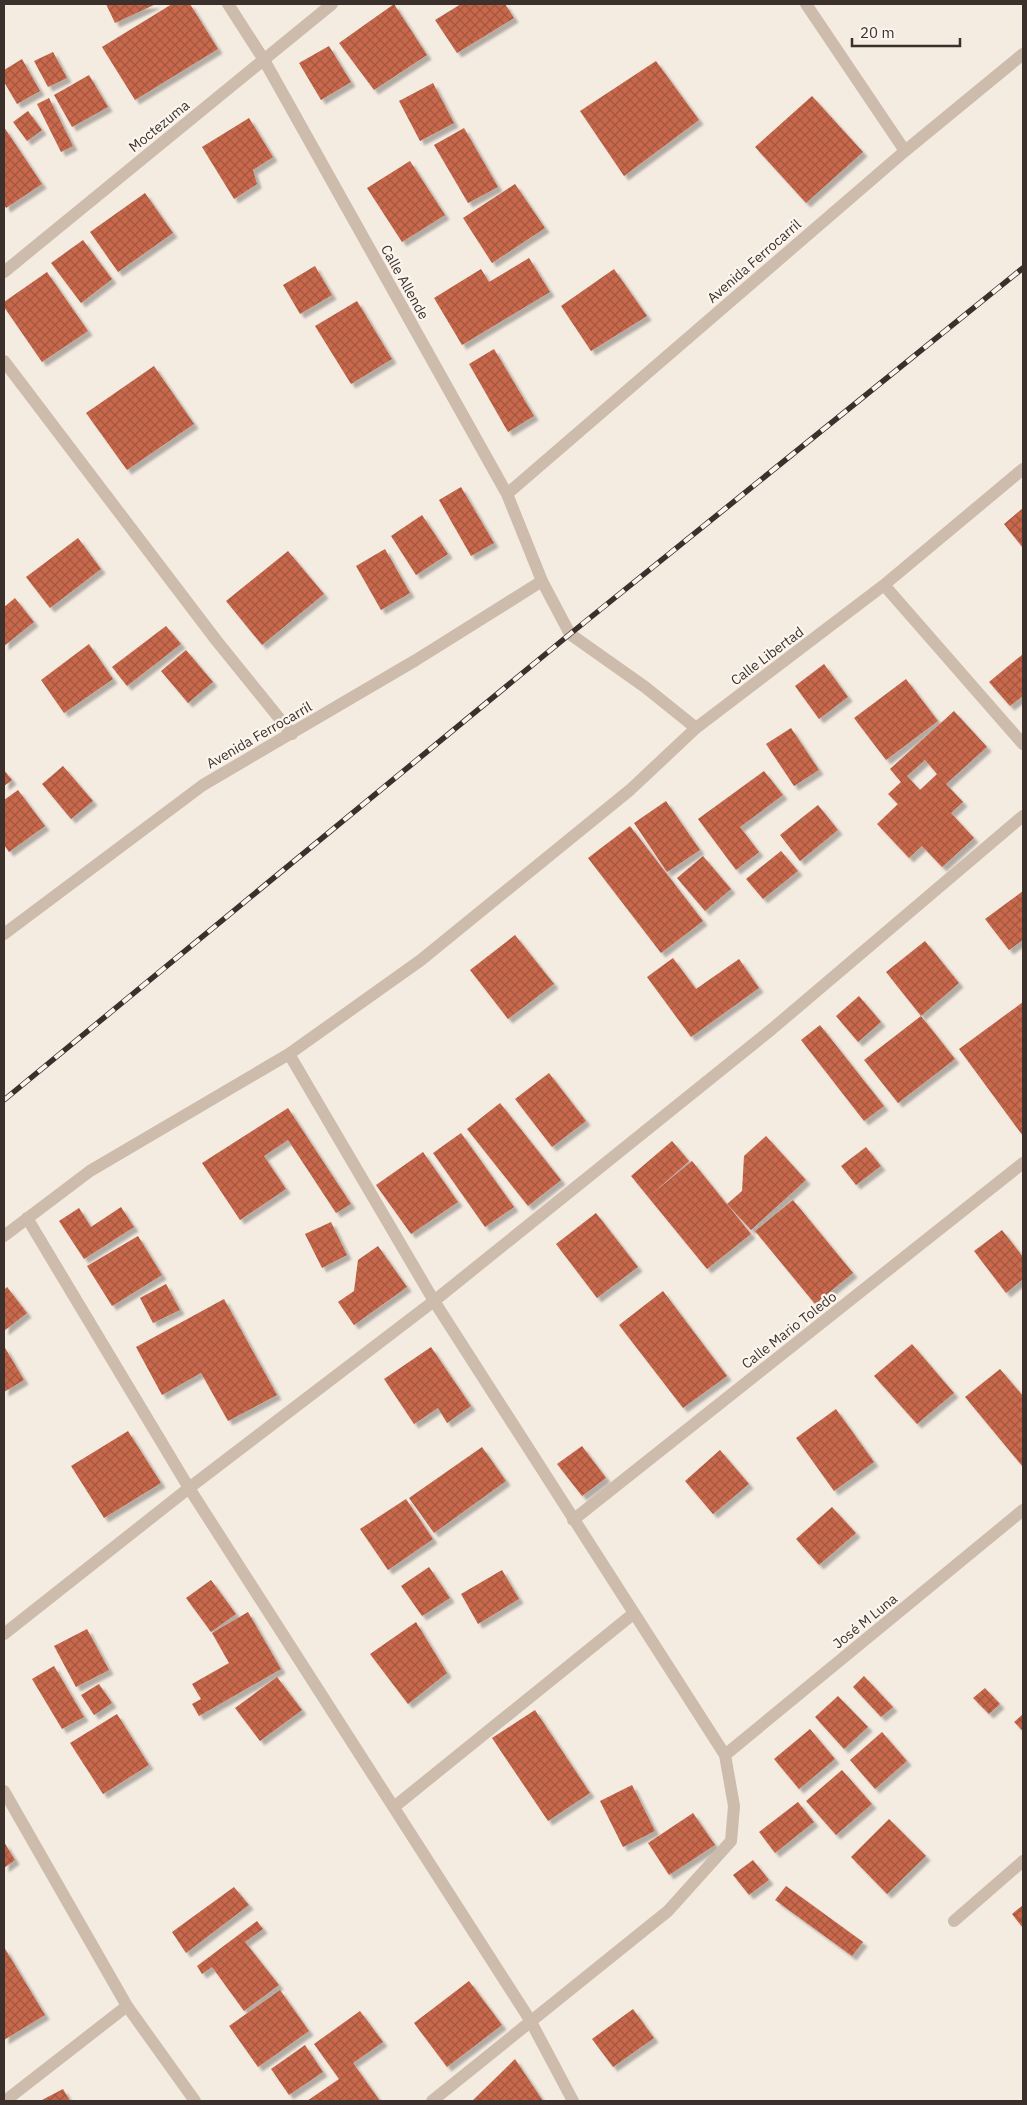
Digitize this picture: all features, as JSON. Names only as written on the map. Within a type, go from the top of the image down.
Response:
[{"type":"street","name":"Calle Allende","points":[[228,4],[264,60],[507,494],[542,581]]},
{"type":"street","name":"Moctezuma","points":[[4,272],[332,4]]},
{"type":"street","points":[[806,4],[904,151]]},
{"type":"street","name":"Avenida Ferrocarril","points":[[507,494],[904,151],[1023,54]]},
{"type":"street","points":[[4,362],[216,640],[292,734]]},
{"type":"street","name":"Calle Libertad","points":[[4,1236],[90,1171],[289,1054],[421,960],[630,790],[696,728],[884,586],[1023,470]]},
{"type":"street","points":[[542,581],[570,634],[645,687],[696,728]]},
{"type":"street","name":"Avenida Ferrocarril","points":[[4,934],[203,785],[292,734],[542,581]]},
{"type":"street","points":[[884,586],[1023,744]]},
{"type":"street","points":[[4,1634],[189,1488],[434,1301],[772,1029],[1023,816]]},
{"type":"street","points":[[289,1054],[434,1301],[725,1755],[734,1806],[731,1841],[668,1911],[530,2020],[432,2101]]},
{"type":"street","name":"Calle Mario Toledo","points":[[573,1520],[1023,1164]]},
{"type":"street","points":[[27,1218],[189,1488],[530,2020],[573,2101]]},
{"type":"street","name":"José M Luna","points":[[725,1755],[1023,1510]]},
{"type":"street","points":[[394,1807],[633,1614]]},
{"type":"street","points":[[4,1791],[127,2006],[195,2101]]},
{"type":"street","points":[[954,1921],[1023,1861]]},
{"type":"street","points":[[5,2101],[127,2006]]},
{"type":"building","points":[[106,4],[156,4],[115,23]]},
{"type":"building","points":[[172,4],[190,4],[218,49],[135,100],[102,47]]},
{"type":"building","points":[[394,4],[427,55],[374,90],[339,43]]},
{"type":"building","points":[[461,4],[505,4],[514,18],[457,53],[435,20]]},
{"type":"building","points":[[329,46],[351,82],[321,100],[299,63]]},
{"type":"building","points":[[53,52],[67,78],[48,87],[34,61]]},
{"type":"building","points":[[22,59],[40,91],[17,104],[4,82],[4,70]]},
{"type":"building","points":[[656,61],[699,120],[624,176],[580,111]]},
{"type":"building","points":[[89,75],[108,107],[72,127],[54,95]]},
{"type":"building","points":[[433,83],[454,123],[420,141],[399,101]]},
{"type":"building","points":[[812,96],[863,152],[806,203],[755,147]]},
{"type":"building","points":[[49,98],[73,146],[61,152],[37,104]]},
{"type":"building","points":[[28,111],[42,130],[27,141],[13,122]]},
{"type":"building","points":[[249,118],[273,157],[253,170],[257,184],[234,199],[202,147]]},
{"type":"building","points":[[4,127],[42,184],[6,208],[4,205]]},
{"type":"building","points":[[464,128],[498,187],[468,203],[434,145]]},
{"type":"building","points":[[410,161],[445,215],[402,242],[367,188]]},
{"type":"building","points":[[515,184],[545,228],[492,263],[463,218]]},
{"type":"building","points":[[145,193],[173,233],[118,272],[90,232]]},
{"type":"building","points":[[83,240],[112,279],[81,303],[51,263]]},
{"type":"building","points":[[529,258],[550,292],[462,345],[434,298],[481,269],[489,282]]},
{"type":"building","points":[[315,266],[332,295],[300,314],[283,285]]},
{"type":"building","points":[[614,269],[647,316],[591,351],[561,306]]},
{"type":"building","points":[[47,272],[88,331],[42,362],[4,307],[4,302]]},
{"type":"building","points":[[357,301],[392,359],[351,384],[315,326]]},
{"type":"building","points":[[494,349],[534,416],[508,432],[469,364]]},
{"type":"building","points":[[154,366],[194,424],[127,470],[86,413]]},
{"type":"building","points":[[461,487],[494,543],[471,556],[439,500]]},
{"type":"building","points":[[1023,508],[1023,548],[1004,524]]},
{"type":"building","points":[[422,515],[448,554],[416,575],[391,536]]},
{"type":"building","points":[[78,538],[101,569],[50,608],[26,577]]},
{"type":"building","points":[[385,549],[410,593],[381,610],[356,566]]},
{"type":"building","points":[[288,551],[324,594],[262,645],[226,601]]},
{"type":"building","points":[[15,598],[34,622],[4,646],[4,607]]},
{"type":"building","points":[[166,626],[181,644],[127,686],[112,667]]},
{"type":"building","points":[[89,644],[113,679],[64,713],[41,680]]},
{"type":"building","points":[[186,650],[213,682],[188,703],[161,671]]},
{"type":"building","points":[[1023,654],[1023,696],[1010,706],[989,682]]},
{"type":"building","points":[[824,664],[848,697],[819,719],[795,686]]},
{"type":"building","points":[[906,679],[938,721],[886,760],[854,718]]},
{"type":"building","points":[[954,711],[987,747],[946,784],[963,802],[951,813],[974,838],[942,867],[922,846],[909,858],[877,824],[898,804],[888,794],[901,782],[890,769]],"holes":[[[925,760],[937,774],[920,790],[907,776]]]},
{"type":"building","points":[[791,728],[819,770],[794,786],[766,744]]},
{"type":"building","points":[[63,766],[93,801],[71,819],[42,784]]},
{"type":"building","points":[[4,770],[12,780],[4,786]]},
{"type":"building","points":[[764,771],[783,795],[740,827],[759,852],[736,870],[698,819]]},
{"type":"building","points":[[18,790],[45,826],[9,852],[4,845],[4,800]]},
{"type":"building","points":[[666,801],[700,850],[667,872],[634,823]]},
{"type":"building","points":[[818,805],[838,830],[800,861],[780,835]]},
{"type":"building","points":[[630,826],[703,921],[661,953],[588,858]]},
{"type":"building","points":[[781,851],[798,871],[763,899],[746,879]]},
{"type":"building","points":[[703,856],[731,889],[705,911],[677,878]]},
{"type":"building","points":[[1023,891],[1023,940],[1009,950],[985,919]]},
{"type":"building","points":[[515,935],[554,984],[508,1019],[470,970]]},
{"type":"building","points":[[925,941],[959,983],[921,1016],[886,972]]},
{"type":"building","points":[[673,958],[696,989],[739,959],[759,988],[691,1037],[647,977]]},
{"type":"building","points":[[859,996],[881,1022],[858,1042],[836,1016]]},
{"type":"building","points":[[1023,1002],[1023,1136],[959,1049]]},
{"type":"building","points":[[921,1016],[955,1059],[898,1103],[864,1060]]},
{"type":"building","points":[[820,1025],[884,1106],[864,1121],[801,1040]]},
{"type":"building","points":[[549,1073],[586,1121],[552,1147],[515,1099]]},
{"type":"building","points":[[500,1103],[561,1180],[528,1206],[467,1129]]},
{"type":"building","points":[[288,1108],[351,1204],[336,1213],[288,1140],[264,1156],[286,1189],[240,1220],[202,1163]]},
{"type":"building","points":[[461,1133],[514,1207],[485,1227],[433,1153]]},
{"type":"building","points":[[766,1136],[806,1180],[751,1230],[727,1204],[742,1191],[744,1156]]},
{"type":"building","points":[[672,1141],[689,1161],[652,1194],[692,1161],[751,1234],[707,1269],[631,1176]]},
{"type":"building","points":[[866,1147],[881,1166],[856,1185],[841,1166]]},
{"type":"building","points":[[423,1152],[458,1202],[411,1234],[376,1185]]},
{"type":"building","points":[[793,1200],[853,1273],[815,1304],[755,1231]]},
{"type":"building","points":[[121,1207],[134,1227],[84,1259],[59,1221],[79,1208],[91,1227]]},
{"type":"building","points":[[596,1213],[638,1267],[597,1298],[556,1244]]},
{"type":"building","points":[[331,1222],[347,1255],[322,1268],[305,1234]]},
{"type":"building","points":[[1002,1230],[1023,1257],[1023,1279],[1006,1293],[974,1251]]},
{"type":"building","points":[[138,1236],[162,1275],[112,1306],[87,1266]]},
{"type":"building","points":[[378,1246],[407,1287],[354,1325],[338,1302],[354,1291],[358,1260]]},
{"type":"building","points":[[166,1284],[180,1310],[153,1323],[140,1298]]},
{"type":"building","points":[[7,1287],[27,1313],[4,1331],[4,1290]]},
{"type":"building","points":[[663,1291],[727,1376],[683,1408],[619,1325]]},
{"type":"building","points":[[224,1299],[277,1395],[228,1421],[201,1373],[162,1395],[136,1347]]},
{"type":"building","points":[[912,1344],[954,1393],[917,1424],[874,1376]]},
{"type":"building","points":[[4,1346],[24,1380],[4,1392]]},
{"type":"building","points":[[431,1347],[471,1406],[447,1423],[438,1408],[414,1424],[384,1379]]},
{"type":"building","points":[[1000,1369],[1023,1396],[1023,1467],[965,1397]]},
{"type":"building","points":[[836,1409],[874,1462],[834,1491],[796,1438]]},
{"type":"building","points":[[128,1431],[161,1483],[104,1518],[71,1466]]},
{"type":"building","points":[[582,1446],[606,1478],[582,1496],[557,1464]]},
{"type":"building","points":[[482,1447],[506,1481],[434,1533],[409,1498]]},
{"type":"building","points":[[720,1450],[749,1484],[713,1514],[685,1481]]},
{"type":"building","points":[[406,1499],[433,1539],[388,1570],[360,1529]]},
{"type":"building","points":[[832,1507],[856,1533],[819,1565],[796,1539]]},
{"type":"building","points":[[429,1567],[450,1598],[422,1616],[401,1586]]},
{"type":"building","points":[[502,1570],[519,1599],[478,1624],[461,1594]]},
{"type":"building","points":[[211,1580],[236,1614],[211,1632],[186,1598]]},
{"type":"building","points":[[248,1612],[281,1669],[199,1716],[192,1704],[201,1699],[192,1684],[229,1663],[212,1633]]},
{"type":"building","points":[[416,1622],[447,1673],[408,1704],[370,1654]]},
{"type":"building","points":[[87,1629],[109,1670],[76,1687],[54,1646]]},
{"type":"building","points":[[54,1666],[84,1717],[62,1729],[32,1679]]},
{"type":"building","points":[[864,1676],[893,1707],[881,1717],[853,1687]]},
{"type":"building","points":[[277,1677],[302,1710],[260,1741],[235,1708]]},
{"type":"building","points":[[99,1684],[112,1703],[94,1715],[81,1695]]},
{"type":"building","points":[[985,1688],[1000,1704],[989,1714],[973,1698]]},
{"type":"building","points":[[838,1696],[868,1727],[844,1749],[815,1717]]},
{"type":"building","points":[[535,1710],[590,1793],[548,1821],[492,1738]]},
{"type":"building","points":[[117,1714],[149,1765],[103,1794],[70,1743]]},
{"type":"building","points":[[1023,1714],[1023,1731],[1014,1722]]},
{"type":"building","points":[[810,1729],[835,1759],[799,1789],[774,1759]]},
{"type":"building","points":[[882,1732],[907,1761],[875,1789],[850,1760]]},
{"type":"building","points":[[842,1770],[872,1804],[836,1835],[806,1801]]},
{"type":"building","points":[[632,1785],[655,1831],[623,1847],[600,1801]]},
{"type":"building","points":[[798,1802],[814,1822],[775,1853],[759,1832]]},
{"type":"building","points":[[693,1813],[715,1845],[669,1875],[648,1843]]},
{"type":"building","points":[[889,1819],[926,1856],[887,1894],[851,1857]]},
{"type":"building","points":[[4,1842],[15,1860],[4,1868]]},
{"type":"building","points":[[753,1860],[769,1880],[749,1895],[733,1875]]},
{"type":"building","points":[[786,1886],[863,1942],[852,1956],[775,1900]]},
{"type":"building","points":[[234,1887],[249,1905],[186,1953],[172,1932]]},
{"type":"building","points":[[1023,1905],[1023,1928],[1012,1914]]},
{"type":"building","points":[[257,1921],[263,1929],[245,1942],[279,1985],[244,2011],[212,1967],[202,1974],[197,1966]]},
{"type":"building","points":[[4,1947],[45,2015],[4,2040]]},
{"type":"building","points":[[469,1981],[502,2025],[447,2067],[414,2023]]},
{"type":"building","points":[[280,1990],[309,2031],[258,2067],[229,2026]]},
{"type":"building","points":[[633,2009],[654,2038],[613,2067],[592,2039]]},
{"type":"building","points":[[360,2011],[383,2042],[353,2063],[380,2101],[307,2101],[339,2079],[314,2044]]},
{"type":"building","points":[[305,2045],[323,2072],[289,2095],[271,2069]]},
{"type":"building","points":[[515,2059],[543,2101],[472,2101]]},
{"type":"building","points":[[63,2089],[70,2101],[40,2101]]},
{"type":"railway","points":[[4,1100],[570,634],[1023,268]]}]
